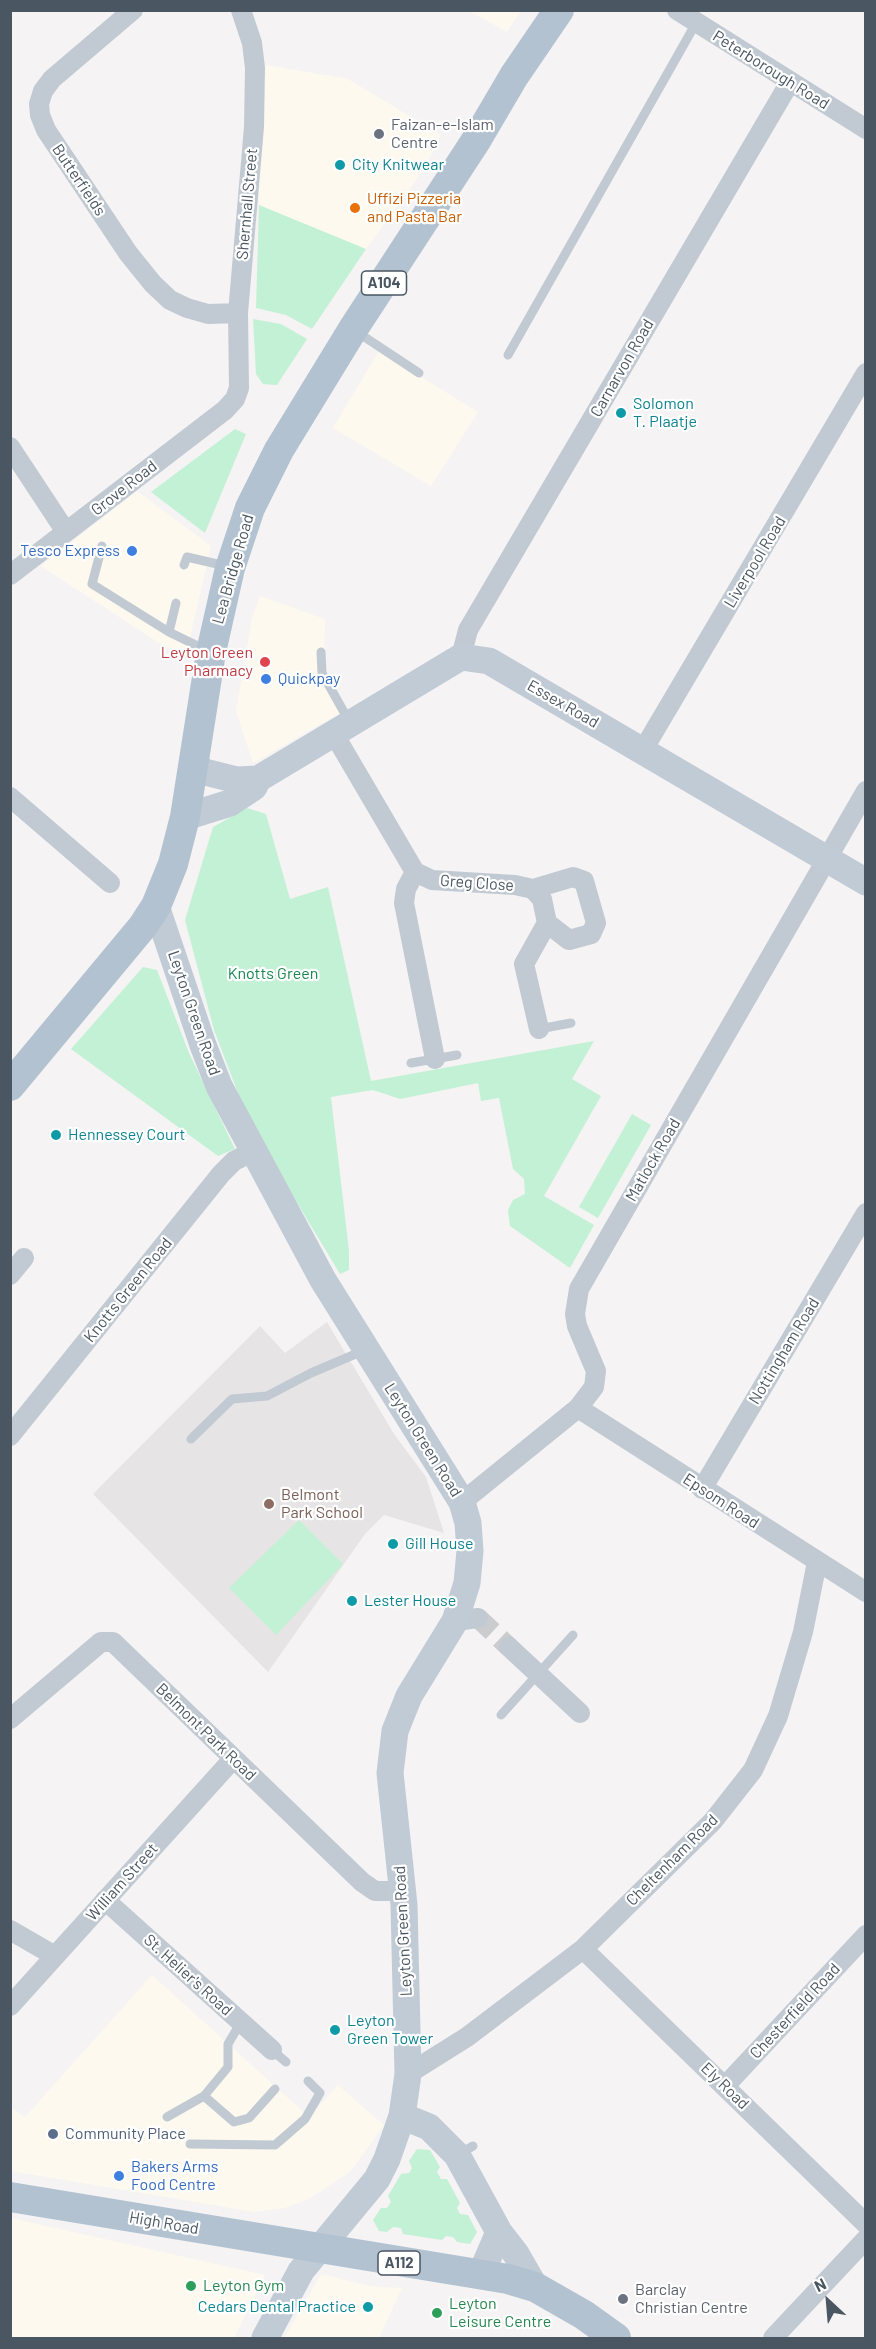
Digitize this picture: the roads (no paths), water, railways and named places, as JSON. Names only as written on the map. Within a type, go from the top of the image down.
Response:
[{"type":"main road","name":"Lea Bridge Road","points":[[10,1086],[83,1001],[143,926],[156,906],[176,856],[185,817],[211,652],[230,568],[250,508],[279,450],[353,329],[494,112],[514,76],[559,10]]},
{"type":"main road","points":[[193,765],[210,773],[237,780],[258,779],[461,657]]},
{"type":"main road","name":"Essex Road","points":[[461,657],[489,661],[866,882]]},
{"type":"main road","points":[[185,817],[230,803],[254,787],[258,779]]},
{"type":"main road","name":"Leyton Green Road","points":[[156,906],[207,1055],[254,1151],[322,1280],[462,1502],[468,1523],[470,1551],[467,1619],[409,1696],[395,1731],[390,1773],[404,1891],[408,2074],[402,2116],[387,2159],[377,2179],[352,2212],[317,2250],[292,2285],[265,2338]]},
{"type":"main road","points":[[402,2116],[429,2127],[465,2151],[499,2232],[536,2287]]},
{"type":"main road","name":"High Road","points":[[10,2197],[317,2250]]},
{"type":"main road","points":[[482,2274],[499,2232]]},
{"type":"main road","name":"A112","points":[[317,2250],[482,2274],[536,2287],[584,2315],[615,2338]]},
{"type":"street","name":"Butterfields","points":[[133,10],[52,79],[43,91],[39,104],[40,114],[46,130],[128,253],[153,285],[170,300],[187,308],[208,314],[238,313]]},
{"type":"street","name":"Shernhall Street","points":[[235,399],[239,388],[238,313],[254,127],[255,68],[252,44],[241,10]]},
{"type":"street","name":"Peterborough Road","points":[[676,10],[866,129]]},
{"type":"street","name":"Carnarvon Road","points":[[461,657],[468,630],[790,82]]},
{"type":"street","name":"Liverpool Road","points":[[643,750],[866,373]]},
{"type":"street","name":"Grove Road","points":[[10,574],[216,417],[235,399]]},
{"type":"street","points":[[10,447],[66,532]]},
{"type":"street","points":[[343,729],[415,872],[406,889],[404,903],[435,1059]]},
{"type":"street","name":"Matlock Road","points":[[462,1502],[578,1408],[594,1387],[596,1371],[575,1314],[579,1289],[866,791]]},
{"type":"street","points":[[10,798],[110,883]]},
{"type":"street","name":"Greg Close","points":[[415,872],[432,880],[515,885],[533,889],[542,899],[547,923]]},
{"type":"street","points":[[533,889],[573,877],[584,881],[596,923],[591,934],[569,939],[547,923],[524,964],[539,1029]]},
{"type":"street","name":"Knotts Green Road","points":[[10,1436],[221,1174],[234,1161],[254,1151]]},
{"type":"street","name":"Nottingham Road","points":[[702,1489],[866,1212]]},
{"type":"street","points":[[10,1275],[24,1258]]},
{"type":"street","name":"Epsom Road","points":[[578,1408],[866,1592]]},
{"type":"street","name":"Cheltenham Road","points":[[408,2074],[467,2037],[583,1949],[713,1821],[753,1770],[778,1716],[803,1632],[817,1562]]},
{"type":"street","name":"Belmont Park Road","points":[[10,1719],[101,1642],[114,1641],[362,1882],[375,1891],[404,1891]]},
{"type":"street","points":[[509,1647],[580,1713]]},
{"type":"street","name":"William Street","points":[[10,2006],[233,1759]]},
{"type":"street","name":"St. Helier's Road","points":[[105,1900],[279,2056]]},
{"type":"street","points":[[10,1930],[55,1956]]},
{"type":"street","name":"Chesterfield Road","points":[[725,2086],[866,1935]]},
{"type":"street","name":"Ely Road","points":[[583,1949],[866,2224]]},
{"type":"street","points":[[773,2338],[866,2239]]},
{"type":"lane","points":[[508,355],[696,23]]},
{"type":"lane","points":[[353,329],[419,373]]},
{"type":"lane","points":[[102,546],[92,584],[169,632],[211,652]]},
{"type":"lane","points":[[184,566],[187,557],[230,568]]},
{"type":"lane","points":[[169,632],[176,603]]},
{"type":"lane","points":[[321,652],[322,673],[343,729]]},
{"type":"lane","points":[[539,1029],[571,1023]]},
{"type":"lane","points":[[411,1063],[457,1055]]},
{"type":"lane","points":[[191,1439],[232,1399],[267,1396],[310,1373],[367,1349]]},
{"type":"lane","points":[[501,1715],[573,1635]]},
{"type":"lane","points":[[167,2117],[204,2096],[228,2067],[228,2044],[241,2022]]},
{"type":"lane","points":[[190,2144],[275,2145],[305,2119],[320,2093],[308,2081]]},
{"type":"lane","points":[[204,2096],[234,2122],[249,2118],[274,2089]]},
{"type":"tunnel","points":[[478,1618],[509,1647]]},
{"type":"place","name":"Faizan-e-Islam Centre","points":[[379,134]]},
{"type":"place","name":"City Knitwear","points":[[340,165]]},
{"type":"place","name":"Uffizi Pizzeria and Pasta Bar","points":[[355,208]]},
{"type":"place","name":"Solomon T. Plaatje","points":[[621,413]]},
{"type":"place","name":"Tesco Express","points":[[132,551]]},
{"type":"place","name":"Leyton Green Pharmacy","points":[[265,662]]},
{"type":"place","name":"Quickpay","points":[[266,679]]},
{"type":"place","name":"Hennessey Court","points":[[56,1135]]},
{"type":"place","name":"Belmont Park School","points":[[269,1504]]},
{"type":"place","name":"Gill House","points":[[393,1544]]},
{"type":"place","name":"Lester House","points":[[352,1601]]},
{"type":"place","name":"Leyton Green Tower","points":[[335,2030]]},
{"type":"place","name":"Community Place","points":[[53,2134]]},
{"type":"place","name":"Bakers Arms Food Centre","points":[[119,2176]]},
{"type":"place","name":"Leyton Gym","points":[[191,2286]]},
{"type":"place","name":"Barclay Christian Centre","points":[[623,2299]]},
{"type":"place","name":"Cedars Dental Practice","points":[[368,2307]]},
{"type":"place","name":"Leyton Leisure Centre","points":[[437,2313]]},
{"type":"park label","name":"Knotts Green","points":[[273,974]]}]
